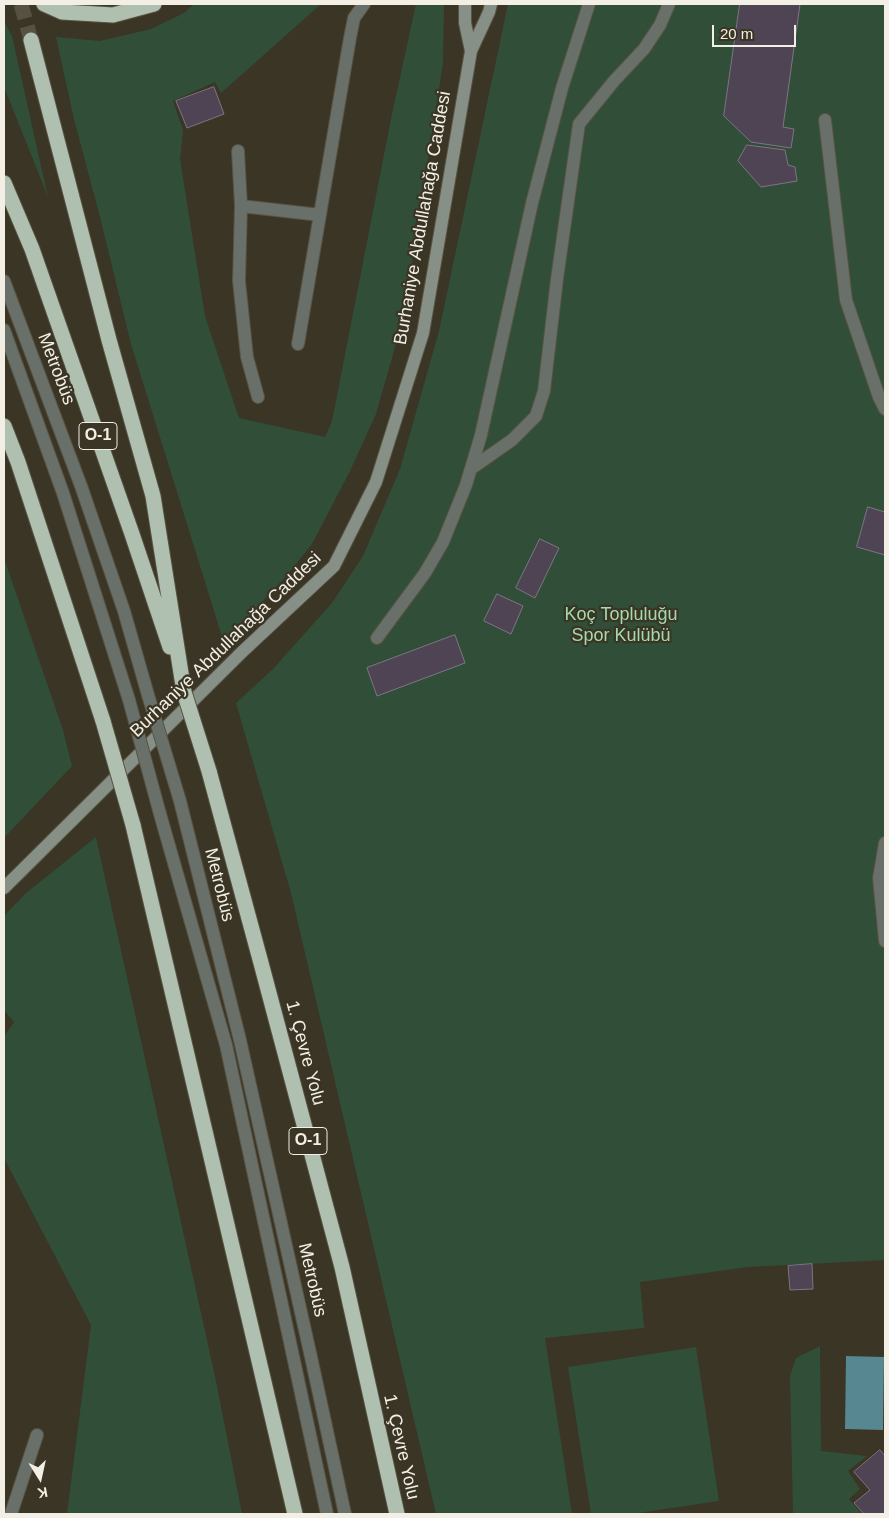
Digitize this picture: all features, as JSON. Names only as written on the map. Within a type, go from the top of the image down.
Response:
[{"type":"highway","points":[[44,4],[62,12],[113,15],[154,4]]},
{"type":"highway","points":[[31,40],[109,340],[153,496],[184,692]]},
{"type":"highway","name":"O-1","points":[[4,183],[32,249],[132,534],[184,692]]},
{"type":"highway","points":[[4,426],[18,462],[104,720],[132,824],[295,1514]]},
{"type":"highway","name":"1. Çevre Yolu","points":[[184,692],[262,963],[342,1267],[397,1514]]},
{"type":"main road","points":[[466,4],[465,23],[471,51]]},
{"type":"main road","name":"Burhaniye Abdullahağa Caddesi","points":[[4,888],[242,652],[334,566],[376,482],[422,332],[471,51],[490,12],[491,4]]},
{"type":"street","points":[[298,344],[350,38],[354,18],[364,4]]},
{"type":"street","points":[[377,638],[424,573],[443,542],[466,486],[481,435],[532,203],[562,88],[589,4]]},
{"type":"street","points":[[472,468],[512,440],[536,416],[544,391],[557,279],[579,124],[614,80],[644,49],[660,25],[669,4]]},
{"type":"street","points":[[825,120],[846,300],[879,397],[885,409]]},
{"type":"street","points":[[238,151],[241,206],[239,281],[246,357],[258,396]]},
{"type":"street","points":[[241,206],[320,215]]},
{"type":"street","name":"Metrobüs","points":[[4,280],[124,610],[180,800],[240,1040],[345,1514]]},
{"type":"street","name":"Metrobüs","points":[[4,330],[63,493],[129,700],[226,1045],[327,1514]]},
{"type":"street","points":[[885,843],[879,878],[885,941]]},
{"type":"street","points":[[11,1514],[37,1435]]},
{"type":"green space","points":[[194,4],[321,4],[221,93],[215,82],[173,101],[183,130],[180,159],[205,316],[239,418],[325,437],[332,421],[392,114],[416,4],[444,4],[443,63],[403,319],[376,414],[350,471],[312,544],[287,575],[224,643],[131,344],[74,119],[56,37],[100,41],[151,29],[184,13]]},
{"type":"green space","name":"Koç Topluluğu Spor Kulübü","points":[[508,4],[885,4],[885,1260],[748,1267],[640,1282],[644,1328],[545,1338],[572,1514],[436,1514],[291,893],[236,703],[273,669],[332,603],[363,556],[400,469],[439,331]]},
{"type":"green space","points":[[4,21],[12,36],[48,197],[4,87]]},
{"type":"green space","points":[[4,558],[63,730],[72,766],[4,838]]},
{"type":"green space","points":[[96,837],[216,1381],[242,1514],[67,1514],[91,1325],[4,1158],[4,1036],[14,1022],[4,1010],[4,916],[26,893]]},
{"type":"green space","points":[[820,1346],[821,1451],[867,1456],[848,1471],[860,1489],[849,1499],[862,1514],[793,1514],[790,1376],[796,1358]]},
{"type":"green space","points":[[696,1347],[719,1501],[631,1514],[591,1514],[568,1367]]},
{"type":"water","points":[[846,1356],[884,1357],[883,1430],[845,1429]]},
{"type":"building","points":[[740,4],[800,4],[783,127],[794,129],[791,148],[751,142],[724,116]]},
{"type":"building","points":[[214,87],[224,114],[187,128],[176,101]]},
{"type":"building","points":[[747,145],[785,150],[788,165],[795,167],[797,181],[761,187],[738,161]]},
{"type":"building","points":[[868,507],[885,512],[885,555],[857,547]]},
{"type":"building","points":[[540,539],[559,548],[535,598],[516,588]]},
{"type":"building","points":[[497,594],[523,606],[511,634],[484,621]]},
{"type":"building","points":[[455,635],[465,663],[377,696],[367,668]]},
{"type":"building","points":[[812,1264],[813,1289],[790,1290],[788,1266]]},
{"type":"building","points":[[880,1450],[885,1456],[885,1514],[864,1514],[854,1503],[870,1490],[854,1472]]},
{"type":"tunnel","points":[[21,4],[31,40]]}]
